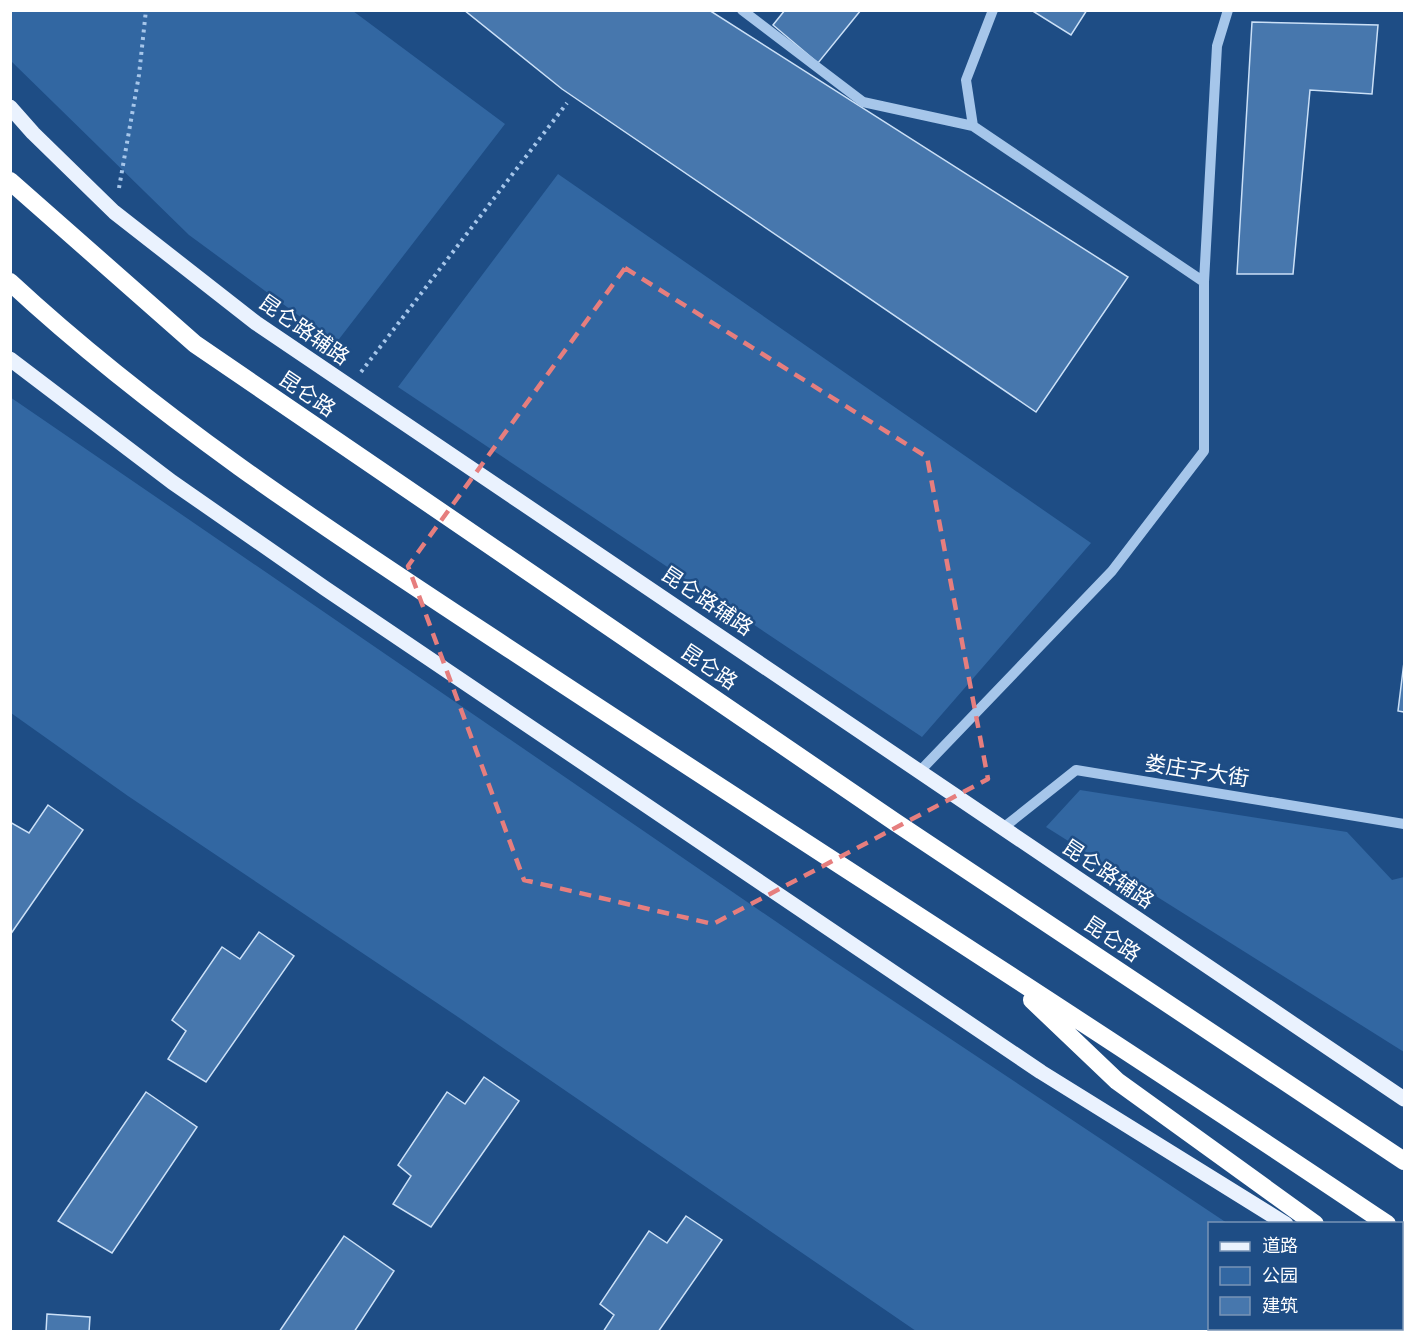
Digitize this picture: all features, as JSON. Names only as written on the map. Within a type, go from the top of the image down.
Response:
[{"type":"highway","name":"昆仑路","points":[[10,182],[195,344],[895,822],[1404,1161]]},
{"type":"highway","points":[[10,282],[61,329],[148,399],[279,494],[720,788],[999,968],[1384,1222]]},
{"type":"highway","points":[[999,968],[1117,1082],[1312,1222]]},
{"type":"main road","name":"昆仑路辅路","points":[[10,107],[33,133],[114,212],[247,316],[1404,1098]]},
{"type":"main road","points":[[10,359],[172,482],[326,589],[1041,1072],[1283,1222]]},
{"type":"street","points":[[742,10],[863,102],[973,126],[1204,282]]},
{"type":"street","points":[[973,126],[966,80],[993,10]]},
{"type":"street","points":[[920,771],[1112,571],[1204,452],[1204,282],[1216,46],[1228,10]]},
{"type":"street","name":"娄庄子大街","points":[[1003,828],[1076,770],[1404,824]]},
{"type":"path","points":[[114,212],[139,75],[146,10]]},
{"type":"path","points":[[349,387],[567,104]]},
{"type":"highlighted area","points":[[625,268],[927,457],[988,779],[713,924],[524,880],[408,566]]},
{"type":"green space","points":[[10,11],[353,11],[505,124],[336,343],[189,235],[11,61]]},
{"type":"green space","points":[[558,174],[1091,543],[922,737],[398,387]]},
{"type":"green space","points":[[10,397],[835,962],[1225,1222],[1208,1222],[1208,1330],[1389,1331],[916,1331],[458,1017],[128,796],[11,713]]},
{"type":"green space","points":[[1080,790],[1347,832],[1392,880],[1404,877],[1404,1052],[1046,827]]},
{"type":"building","points":[[464,10],[709,10],[1128,277],[1036,412],[562,89]]},
{"type":"building","points":[[785,10],[861,10],[818,63],[773,25]]},
{"type":"building","points":[[1031,10],[1087,10],[1071,35]]},
{"type":"building","points":[[1252,22],[1378,25],[1372,94],[1310,90],[1293,274],[1237,274]]},
{"type":"building","points":[[1404,662],[1404,712],[1398,711]]},
{"type":"building","points":[[48,805],[83,830],[10,935],[10,822],[29,833]]},
{"type":"building","points":[[259,932],[294,956],[206,1082],[168,1059],[186,1031],[172,1020],[222,947],[240,959]]},
{"type":"building","points":[[484,1077],[519,1101],[431,1227],[393,1204],[411,1176],[398,1165],[447,1092],[465,1104]]},
{"type":"building","points":[[146,1092],[197,1127],[112,1253],[58,1221]]},
{"type":"building","points":[[686,1216],[722,1240],[658,1332],[603,1332],[614,1315],[600,1304],[649,1231],[667,1243]]},
{"type":"building","points":[[344,1236],[394,1271],[354,1332],[279,1332]]},
{"type":"building","points":[[47,1314],[90,1317],[89,1332],[46,1332]]}]
